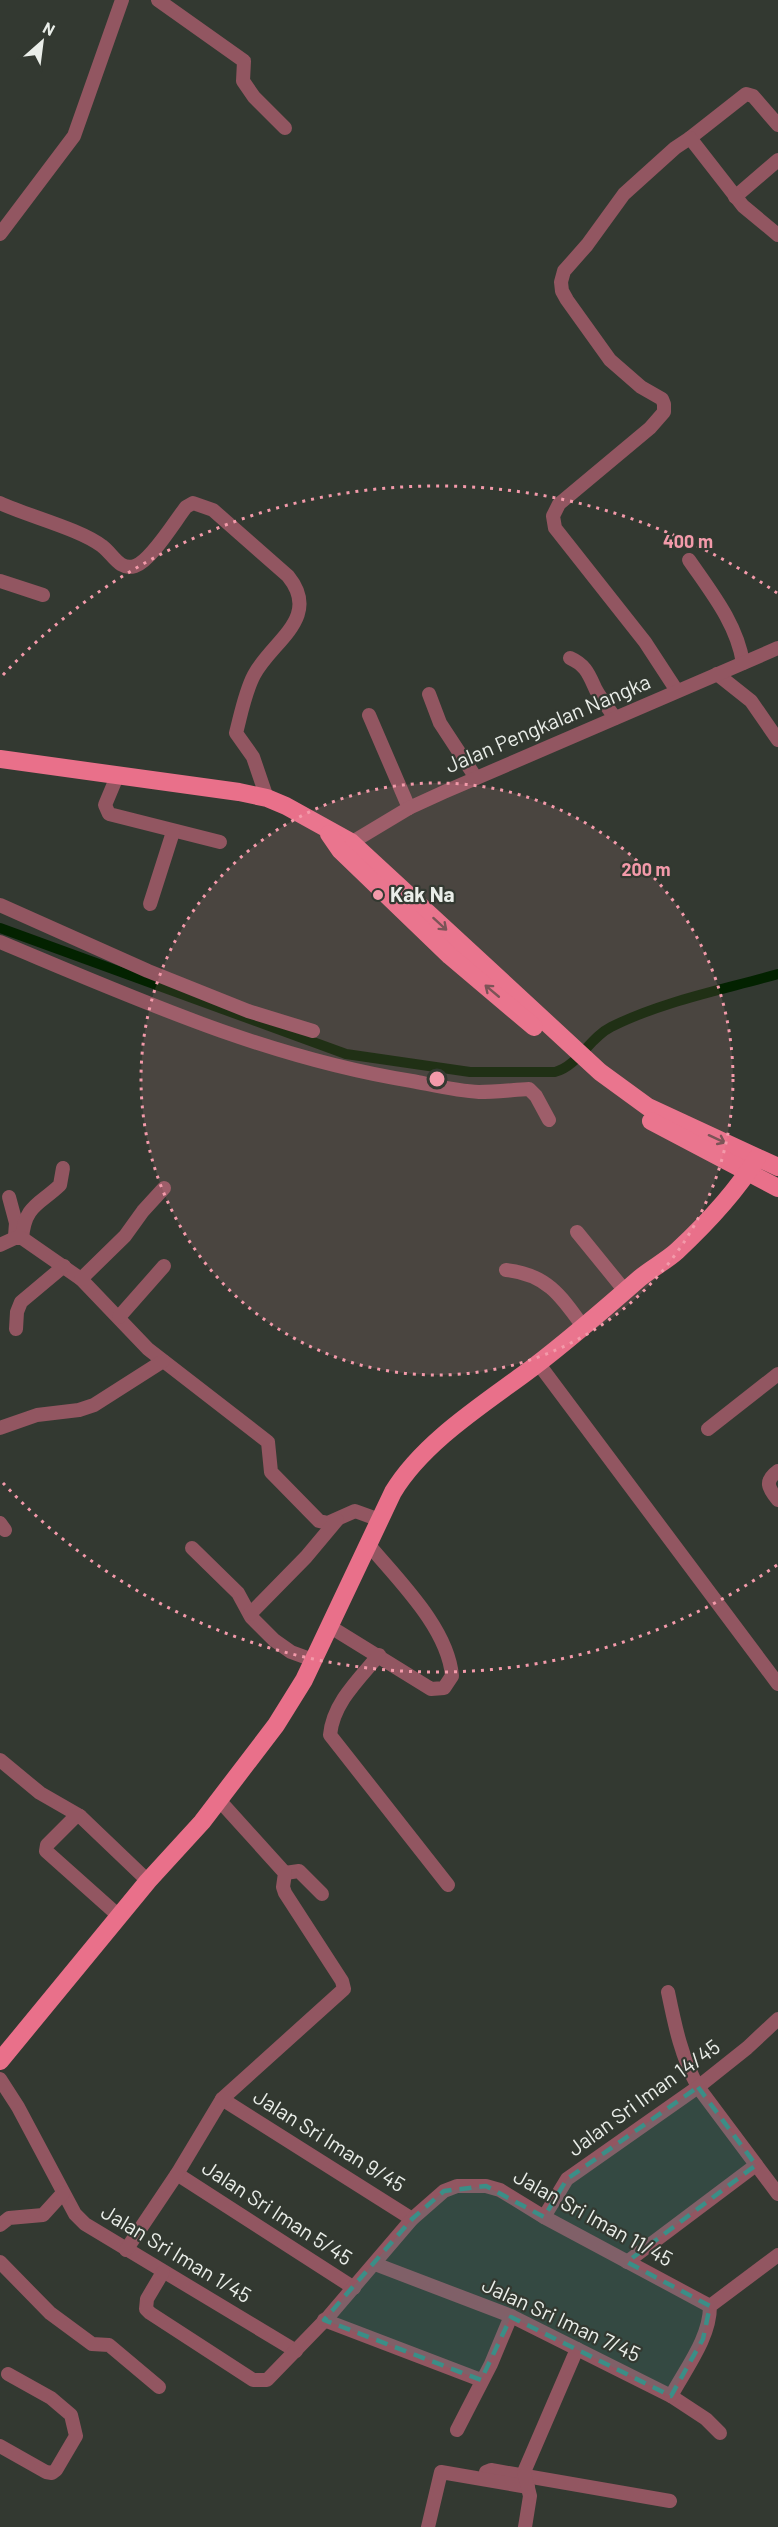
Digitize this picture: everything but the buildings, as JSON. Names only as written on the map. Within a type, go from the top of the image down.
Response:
[{"type":"main road","points":[[0,759],[239,792],[267,798],[286,806],[345,846],[450,956],[529,1022],[558,1041],[592,1075],[642,1116],[745,1161],[778,1167]]},
{"type":"main road","points":[[592,1075],[745,1161],[778,1188]]},
{"type":"main road","points":[[0,2061],[148,1881],[202,1822],[276,1725],[313,1660],[405,1472],[486,1402],[584,1328],[658,1263],[675,1252],[738,1187],[745,1161]]},
{"type":"street","points":[[0,234],[74,136],[122,0]]},
{"type":"street","points":[[158,0],[244,61],[243,81],[254,97],[285,128]]},
{"type":"street","points":[[677,691],[645,642],[555,528],[553,516],[560,504],[650,428],[664,412],[662,399],[641,387],[610,360],[567,300],[561,282],[564,272],[624,194],[675,148],[746,94],[753,96],[778,124]]},
{"type":"street","points":[[690,138],[735,197],[752,215],[778,235]]},
{"type":"street","points":[[735,197],[778,160]]},
{"type":"street","points":[[0,502],[92,540],[102,546],[120,564],[127,567],[144,562],[186,507],[193,503],[202,505],[213,510],[288,576],[298,589],[300,609],[288,632],[254,675],[236,733],[253,757],[267,798]]},
{"type":"street","points":[[690,560],[724,612],[741,651],[743,663]]},
{"type":"street","points":[[0,581],[42,595]]},
{"type":"street","name":"Jalan Pengkalan Nangka","points":[[345,846],[409,808],[778,648]]},
{"type":"street","points":[[570,658],[582,663],[615,718]]},
{"type":"street","points":[[717,674],[751,700],[778,740]]},
{"type":"street","points":[[429,694],[441,723],[476,778]]},
{"type":"street","points":[[369,715],[409,808]]},
{"type":"street","points":[[118,774],[105,805],[106,812],[173,832],[220,842]]},
{"type":"street","points":[[150,904],[173,832]]},
{"type":"street","points":[[0,905],[170,980],[248,1011],[313,1031]]},
{"type":"street","points":[[0,942],[218,1030],[299,1057],[357,1072],[478,1092],[529,1089],[536,1096],[549,1120]]},
{"type":"street","points":[[18,1238],[24,1218],[60,1185],[63,1168]]},
{"type":"street","points":[[81,1279],[125,1236],[164,1188]]},
{"type":"street","points":[[9,1197],[18,1238]]},
{"type":"street","points":[[577,1232],[625,1291]]},
{"type":"street","points":[[0,1245],[18,1238]]},
{"type":"street","points":[[18,1238],[81,1279],[148,1349],[268,1442],[271,1472],[319,1521],[328,1523],[356,1511],[380,1520]]},
{"type":"street","points":[[16,1329],[17,1312],[21,1302],[64,1266]]},
{"type":"street","points":[[119,1317],[164,1266]]},
{"type":"street","points":[[506,1270],[522,1271],[536,1276],[558,1293],[584,1328]]},
{"type":"street","points":[[0,1428],[38,1415],[79,1410],[94,1405],[163,1361]]},
{"type":"street","points":[[538,1363],[778,1684]]},
{"type":"street","points":[[708,1429],[778,1374]]},
{"type":"street","points":[[778,1471],[770,1477],[768,1483],[778,1500]]},
{"type":"street","points":[[250,1614],[306,1557],[338,1518]]},
{"type":"street","points":[[329,1626],[431,1689],[444,1688],[452,1676],[445,1645],[413,1598],[368,1544]]},
{"type":"street","points":[[192,1548],[238,1593],[250,1614],[274,1640],[291,1652],[313,1660]]},
{"type":"street","points":[[379,1655],[339,1705],[331,1722],[330,1735],[448,1885]]},
{"type":"street","points":[[0,1760],[40,1793],[80,1816],[148,1881]]},
{"type":"street","points":[[219,1800],[285,1873]]},
{"type":"street","points":[[80,1816],[76,1816],[47,1845],[46,1851],[120,1917]]},
{"type":"street","points":[[285,1873],[299,1871],[322,1894]]},
{"type":"street","points":[[126,2250],[177,2174],[222,2099],[344,1989],[342,1981],[285,1893],[283,1887],[285,1873]]},
{"type":"street","points":[[668,1992],[680,2048],[698,2086],[778,2194]]},
{"type":"street","name":"Jalan Sri Iman 14/45","points":[[544,2217],[567,2179],[698,2086],[747,2048],[778,2019]]},
{"type":"street","name":"Jalan Sri Iman 1/45","points":[[0,2079],[18,2107],[75,2214],[85,2224],[296,2351]]},
{"type":"street","name":"Jalan Sri Iman 9/45","points":[[222,2099],[412,2219]]},
{"type":"street","points":[[627,2262],[756,2165]]},
{"type":"street","name":"Jalan Sri Iman 5/45","points":[[177,2174],[354,2288]]},
{"type":"street","name":"Jalan Sri Iman 11/45","points":[[164,2272],[147,2299],[146,2309],[253,2380],[267,2380],[354,2288],[412,2219],[444,2191],[458,2186],[471,2185],[500,2190],[544,2217],[710,2306]]},
{"type":"street","points":[[0,2225],[9,2218],[42,2215],[63,2193]]},
{"type":"street","points":[[671,2396],[703,2339],[710,2306],[778,2255]]},
{"type":"street","points":[[0,2262],[50,2313],[92,2344],[109,2345],[159,2387]]},
{"type":"street","name":"Jalan Sri Iman 7/45","points":[[375,2264],[511,2316],[671,2396],[706,2419],[720,2433]]},
{"type":"street","points":[[457,2430],[491,2364],[511,2316]]},
{"type":"street","points":[[324,2320],[481,2380]]},
{"type":"street","points":[[525,2527],[530,2496],[526,2481],[577,2349]]},
{"type":"street","points":[[0,2446],[46,2472],[52,2473],[76,2436],[71,2415],[51,2398],[8,2374]]},
{"type":"street","points":[[428,2527],[441,2472],[485,2479],[488,2470],[526,2481],[670,2501]]},
{"type":"highlighted area","points":[[698,2087],[756,2165],[627,2262],[710,2306],[703,2339],[671,2396],[511,2317],[481,2380],[324,2320],[412,2219],[444,2191],[486,2186],[544,2217],[567,2179]]},
{"type":"waterway","points":[[0,928],[346,1054],[470,1072],[555,1072],[570,1064],[603,1032],[631,1018],[672,1003],[778,974]]},
{"type":"place","name":"Kak Na","points":[[378,895]]}]
